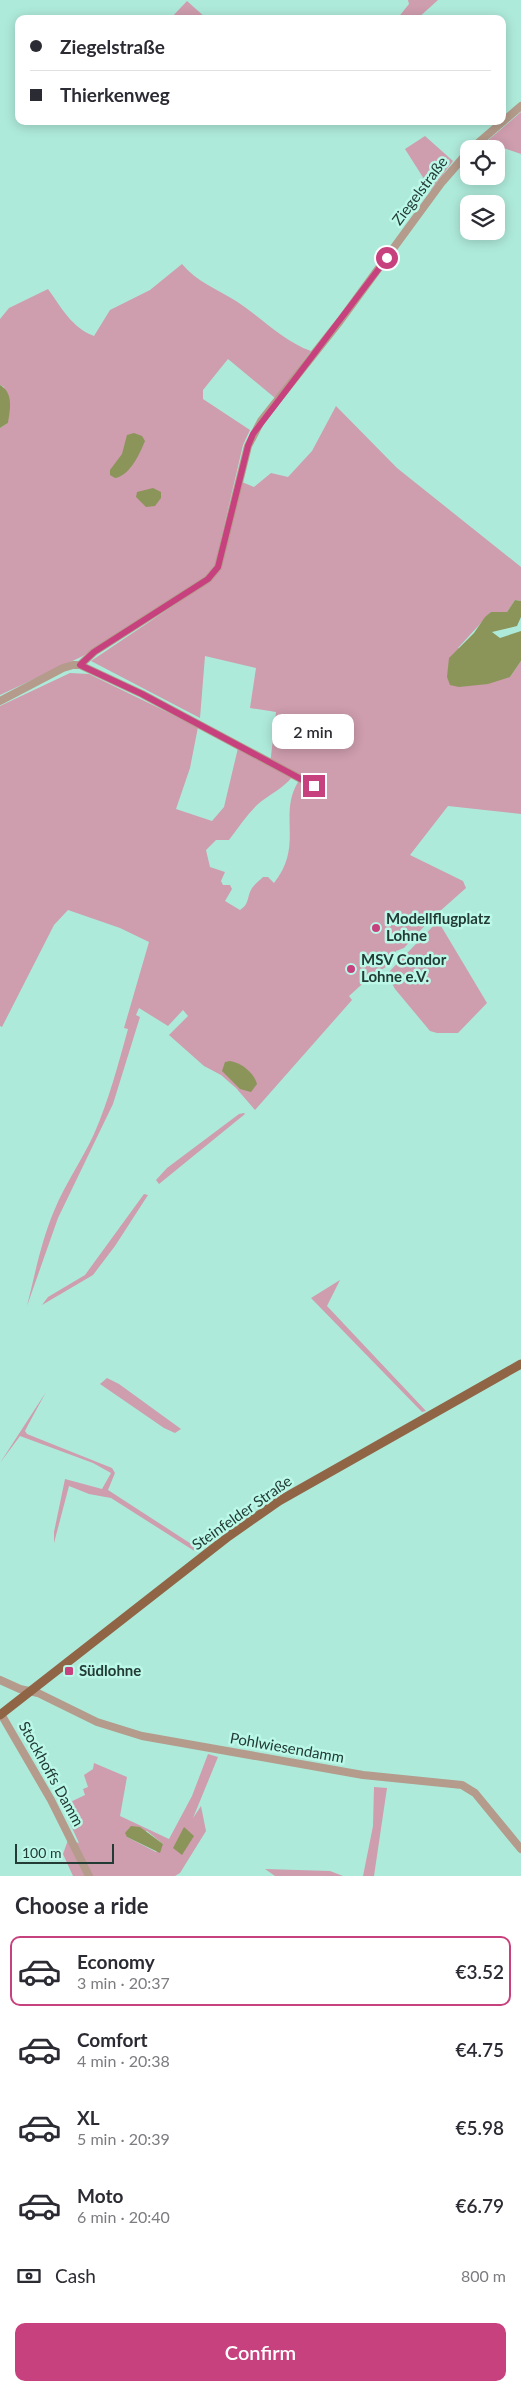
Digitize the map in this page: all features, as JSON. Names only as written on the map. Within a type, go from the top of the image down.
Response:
[{"type":"main road","name":"Steinfelder Straße","points":[[1,1714],[229,1536],[279,1501],[521,1364]]},
{"type":"street","name":"Ziegelstraße","points":[[506,119],[521,106]]},
{"type":"street","name":"Ziegelstraße","points":[[482,140],[499,125]]},
{"type":"street","name":"Ziegelstraße","points":[[0,701],[63,668],[73,664],[80,665],[94,652],[208,579],[218,567],[248,446],[261,420],[340,321],[442,182],[460,161]]},
{"type":"street","points":[[80,665],[142,694],[314,786]]},
{"type":"street","name":"Pohlwiesendamm","points":[[0,1680],[38,1693],[97,1722],[142,1736],[363,1776],[462,1785],[475,1793],[521,1849]]},
{"type":"street","name":"Stockhoffs Damm","points":[[1,1714],[51,1800],[89,1876]]},
{"type":"shaded area","points":[[408,0],[438,0],[421,15],[400,15],[409,4]]},
{"type":"shaded area","points":[[187,1],[203,15],[174,15]]},
{"type":"shaded area","points":[[521,112],[521,154],[505,149],[505,140],[488,140]]},
{"type":"shaded area","points":[[425,136],[453,161],[431,190],[405,149]]},
{"type":"shaded area","points":[[182,264],[201,280],[245,307],[282,335],[311,351],[275,398],[228,359],[203,390],[203,399],[250,430],[243,445],[215,565],[206,576],[83,656],[0,695],[0,428],[8,423],[4,387],[0,385],[0,319],[9,308],[48,289],[62,310],[73,322],[79,328],[94,336],[110,310],[150,290]]},
{"type":"shaded area","points":[[0,385],[7,392],[10,407],[8,423],[0,428]]},
{"type":"shaded area","points":[[336,406],[397,468],[521,567],[521,601],[515,600],[507,612],[491,612],[458,648],[510,677],[521,661],[521,814],[448,806],[410,855],[463,881],[466,888],[430,920],[404,948],[396,951],[389,965],[370,977],[349,996],[352,1000],[255,1110],[236,1088],[221,1075],[204,1066],[169,1035],[188,1016],[183,1010],[168,1026],[139,1008],[136,1015],[140,1017],[113,1104],[58,1218],[27,1306],[49,1223],[63,1191],[94,1134],[109,1095],[128,1029],[124,1028],[149,942],[120,928],[68,910],[54,925],[2,1027],[0,1026],[0,706],[70,673],[89,674],[198,727],[190,768],[176,809],[212,821],[224,807],[238,748],[270,765],[276,712],[250,708],[256,668],[205,656],[200,718],[91,661],[210,581],[242,482],[254,487],[271,473],[288,477],[312,451]],"holes":[[[292,777],[298,782],[292,794],[290,806],[290,843],[283,869],[274,883],[268,877],[263,877],[251,890],[246,904],[240,910],[225,901],[232,889],[230,885],[223,885],[221,881],[225,872],[210,867],[206,850],[216,840],[229,840],[257,805]]]},
{"type":"shaded area","points":[[134,433],[142,436],[145,441],[130,469],[115,478],[110,475],[110,470],[122,454],[127,435]]},
{"type":"shaded area","points":[[153,488],[161,492],[161,498],[155,506],[146,507],[136,497],[137,492]]},
{"type":"shaded area","points":[[515,600],[521,601],[521,617],[517,626],[492,632],[500,638],[521,631],[521,661],[510,677],[488,684],[459,687],[450,685],[447,677],[449,658],[474,633],[485,617],[491,612],[507,612]]},
{"type":"shaded area","points":[[438,921],[487,1003],[458,1033],[430,1031],[395,989],[387,974]]},
{"type":"shaded area","points":[[230,1061],[243,1066],[253,1076],[257,1084],[251,1092],[240,1089],[222,1071],[225,1062]]},
{"type":"shaded area","points":[[244,1113],[159,1184],[156,1180],[167,1168],[239,1114]]},
{"type":"shaded area","points":[[144,1194],[148,1195],[115,1246],[93,1275],[42,1305],[48,1297],[85,1275]]},
{"type":"shaded area","points":[[340,1280],[327,1306],[426,1411],[422,1412],[311,1298]]},
{"type":"shaded area","points":[[107,1378],[119,1384],[181,1429],[175,1433],[164,1428],[100,1384]]},
{"type":"shaded area","points":[[46,1392],[25,1431],[27,1434],[112,1468],[115,1473],[108,1490],[199,1549],[196,1552],[111,1498],[89,1494],[69,1486],[54,1543],[54,1532],[65,1479],[102,1489],[111,1473],[93,1463],[20,1436],[0,1463]]},
{"type":"shaded area","points":[[208,1754],[218,1757],[193,1818],[201,1806],[206,1831],[180,1873],[175,1876],[73,1876],[63,1854],[68,1840],[79,1843],[62,1806],[85,1795],[83,1789],[88,1787],[84,1775],[93,1769],[94,1763],[127,1777],[120,1816],[169,1839],[192,1796]],"holes":[[[147,1831],[163,1844],[156,1852],[127,1837]]]},
{"type":"shaded area","points":[[374,1787],[387,1788],[374,1876],[363,1876],[373,1826]]},
{"type":"shaded area","points":[[131,1826],[140,1827],[163,1844],[160,1853],[127,1837],[125,1833]]},
{"type":"shaded area","points":[[184,1827],[194,1836],[182,1855],[173,1848]]},
{"type":"shaded area","points":[[265,1869],[330,1871],[343,1876],[275,1876]]},
{"type":"place","name":"Modellflugplatz Lohne","points":[[376,928]]},
{"type":"place","name":"MSV Condor Lohne e.V.","points":[[351,969]]},
{"type":"place","name":"Südlohne","points":[[69,1671]]},
{"type":"route","points":[[314,786],[202,725],[80,665],[94,652],[208,579],[218,567],[248,446],[253,434],[261,420],[314,355],[387,258]]}]
